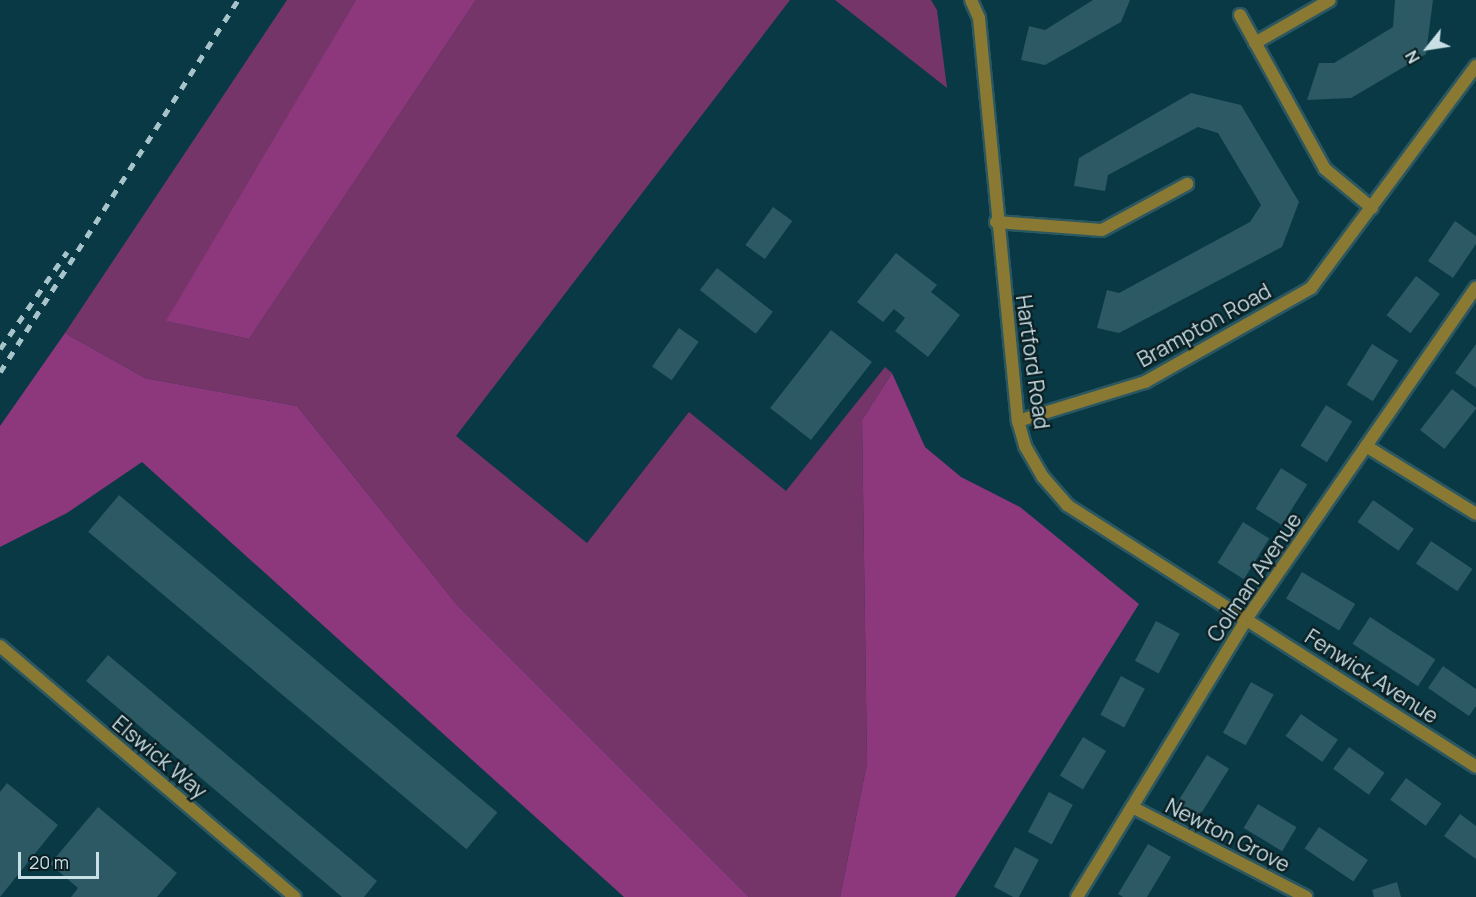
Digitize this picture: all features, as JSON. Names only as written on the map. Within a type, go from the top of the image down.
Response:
[{"type":"street","name":"Hartford Road","points":[[971,0],[979,18],[996,222],[1018,421],[1025,446],[1043,477],[1067,505],[1247,618]]},
{"type":"street","points":[[1255,43],[1330,0]]},
{"type":"street","points":[[1240,15],[1325,169],[1372,208]]},
{"type":"street","name":"Brampton Road","points":[[1018,421],[1145,382],[1311,288],[1476,66]]},
{"type":"street","points":[[996,222],[1102,230],[1187,184]]},
{"type":"street","name":"Colman Avenue","points":[[1077,897],[1247,618],[1476,287]]},
{"type":"street","points":[[1366,446],[1476,514]]},
{"type":"street","name":"Fenwick Avenue","points":[[1247,618],[1476,766]]},
{"type":"street","name":"Elswick Way","points":[[0,646],[295,897]]},
{"type":"street","name":"Newton Grove","points":[[1132,807],[1306,897]]},
{"type":"shaded area","points":[[287,0],[356,0],[167,321],[249,339],[476,0],[790,0],[456,436],[587,543],[689,412],[786,491],[885,367],[892,373],[862,420],[867,763],[840,897],[749,897],[458,606],[297,406],[145,378],[65,333]]},
{"type":"shaded area","points":[[356,0],[476,0],[249,339],[166,321]]},
{"type":"shaded area","points":[[835,0],[931,0],[937,10],[947,88]]},
{"type":"shaded area","points":[[65,333],[145,378],[297,406],[458,606],[749,897],[624,897],[142,462],[67,513],[0,547],[0,426]]},
{"type":"shaded area","points":[[892,373],[925,447],[961,477],[1020,507],[1139,604],[955,897],[840,897],[867,763],[862,420]]},
{"type":"building","points":[[1093,0],[1130,0],[1121,22],[1045,65],[1021,60],[1029,26],[1045,30]]},
{"type":"building","points":[[1395,0],[1433,0],[1426,54],[1351,98],[1307,100],[1319,63],[1334,63],[1393,27]]},
{"type":"building","points":[[1191,93],[1241,105],[1299,202],[1282,247],[1119,333],[1097,328],[1107,290],[1119,293],[1250,222],[1261,205],[1218,133],[1198,127],[1108,175],[1105,191],[1074,186],[1079,158]]},
{"type":"building","points":[[773,207],[792,221],[765,259],[745,245]]},
{"type":"building","points":[[1455,221],[1476,236],[1476,244],[1453,278],[1428,261]]},
{"type":"building","points":[[896,253],[937,285],[931,292],[960,315],[928,357],[895,331],[905,318],[894,309],[883,322],[857,302]]},
{"type":"building","points":[[717,268],[773,312],[756,334],[700,290]]},
{"type":"building","points":[[1416,276],[1440,294],[1410,333],[1387,315]]},
{"type":"building","points":[[679,328],[699,342],[672,380],[652,367]]},
{"type":"building","points":[[831,330],[872,362],[811,440],[770,408]]},
{"type":"building","points":[[1372,344],[1398,360],[1373,401],[1347,385]]},
{"type":"building","points":[[1476,344],[1476,388],[1455,373]]},
{"type":"building","points":[[1452,389],[1476,409],[1444,449],[1420,430]]},
{"type":"building","points":[[1326,405],[1352,421],[1327,462],[1301,446]]},
{"type":"building","points":[[1281,468],[1307,484],[1282,525],[1256,509]]},
{"type":"building","points":[[119,495],[497,813],[467,849],[88,532]]},
{"type":"building","points":[[1373,500],[1414,529],[1398,551],[1358,522]]},
{"type":"building","points":[[1243,522],[1269,538],[1244,579],[1218,563]]},
{"type":"building","points":[[1431,541],[1472,569],[1457,591],[1416,563]]},
{"type":"building","points":[[1302,572],[1355,604],[1339,631],[1286,599]]},
{"type":"building","points":[[1370,617],[1435,659],[1418,686],[1353,644]]},
{"type":"building","points":[[1156,621],[1180,634],[1159,673],[1135,661]]},
{"type":"building","points":[[108,655],[377,881],[364,897],[342,897],[86,681]]},
{"type":"building","points":[[1443,666],[1476,689],[1476,706],[1469,716],[1428,688]]},
{"type":"building","points":[[1121,676],[1145,689],[1124,728],[1100,715]]},
{"type":"building","points":[[1251,682],[1274,695],[1246,745],[1223,733]]},
{"type":"building","points":[[1301,714],[1338,740],[1322,762],[1286,736]]},
{"type":"building","points":[[1083,737],[1106,751],[1083,789],[1060,776]]},
{"type":"building","points":[[1349,747],[1385,773],[1369,795],[1333,769]]},
{"type":"building","points":[[1207,755],[1229,769],[1198,819],[1176,805]]},
{"type":"building","points":[[1406,778],[1442,804],[1426,826],[1390,800]]},
{"type":"building","points":[[7,783],[58,825],[0,897],[0,792]]},
{"type":"building","points":[[1049,792],[1073,805],[1052,844],[1028,832]]},
{"type":"building","points":[[1258,804],[1297,827],[1282,851],[1244,828]]},
{"type":"building","points":[[98,807],[177,873],[157,897],[71,897],[78,888],[50,864]]},
{"type":"building","points":[[1460,814],[1476,826],[1476,859],[1444,836]]},
{"type":"building","points":[[1319,827],[1368,860],[1353,882],[1304,849]]},
{"type":"building","points":[[1148,844],[1171,857],[1147,897],[1123,897],[1118,894]]},
{"type":"building","points":[[1015,847],[1039,860],[1019,897],[1013,897],[994,887]]},
{"type":"building","points":[[1397,882],[1401,897],[1374,897],[1372,890]]},
{"type":"railway","points":[[0,372],[238,0]]},
{"type":"railway","points":[[0,349],[67,252]]}]
